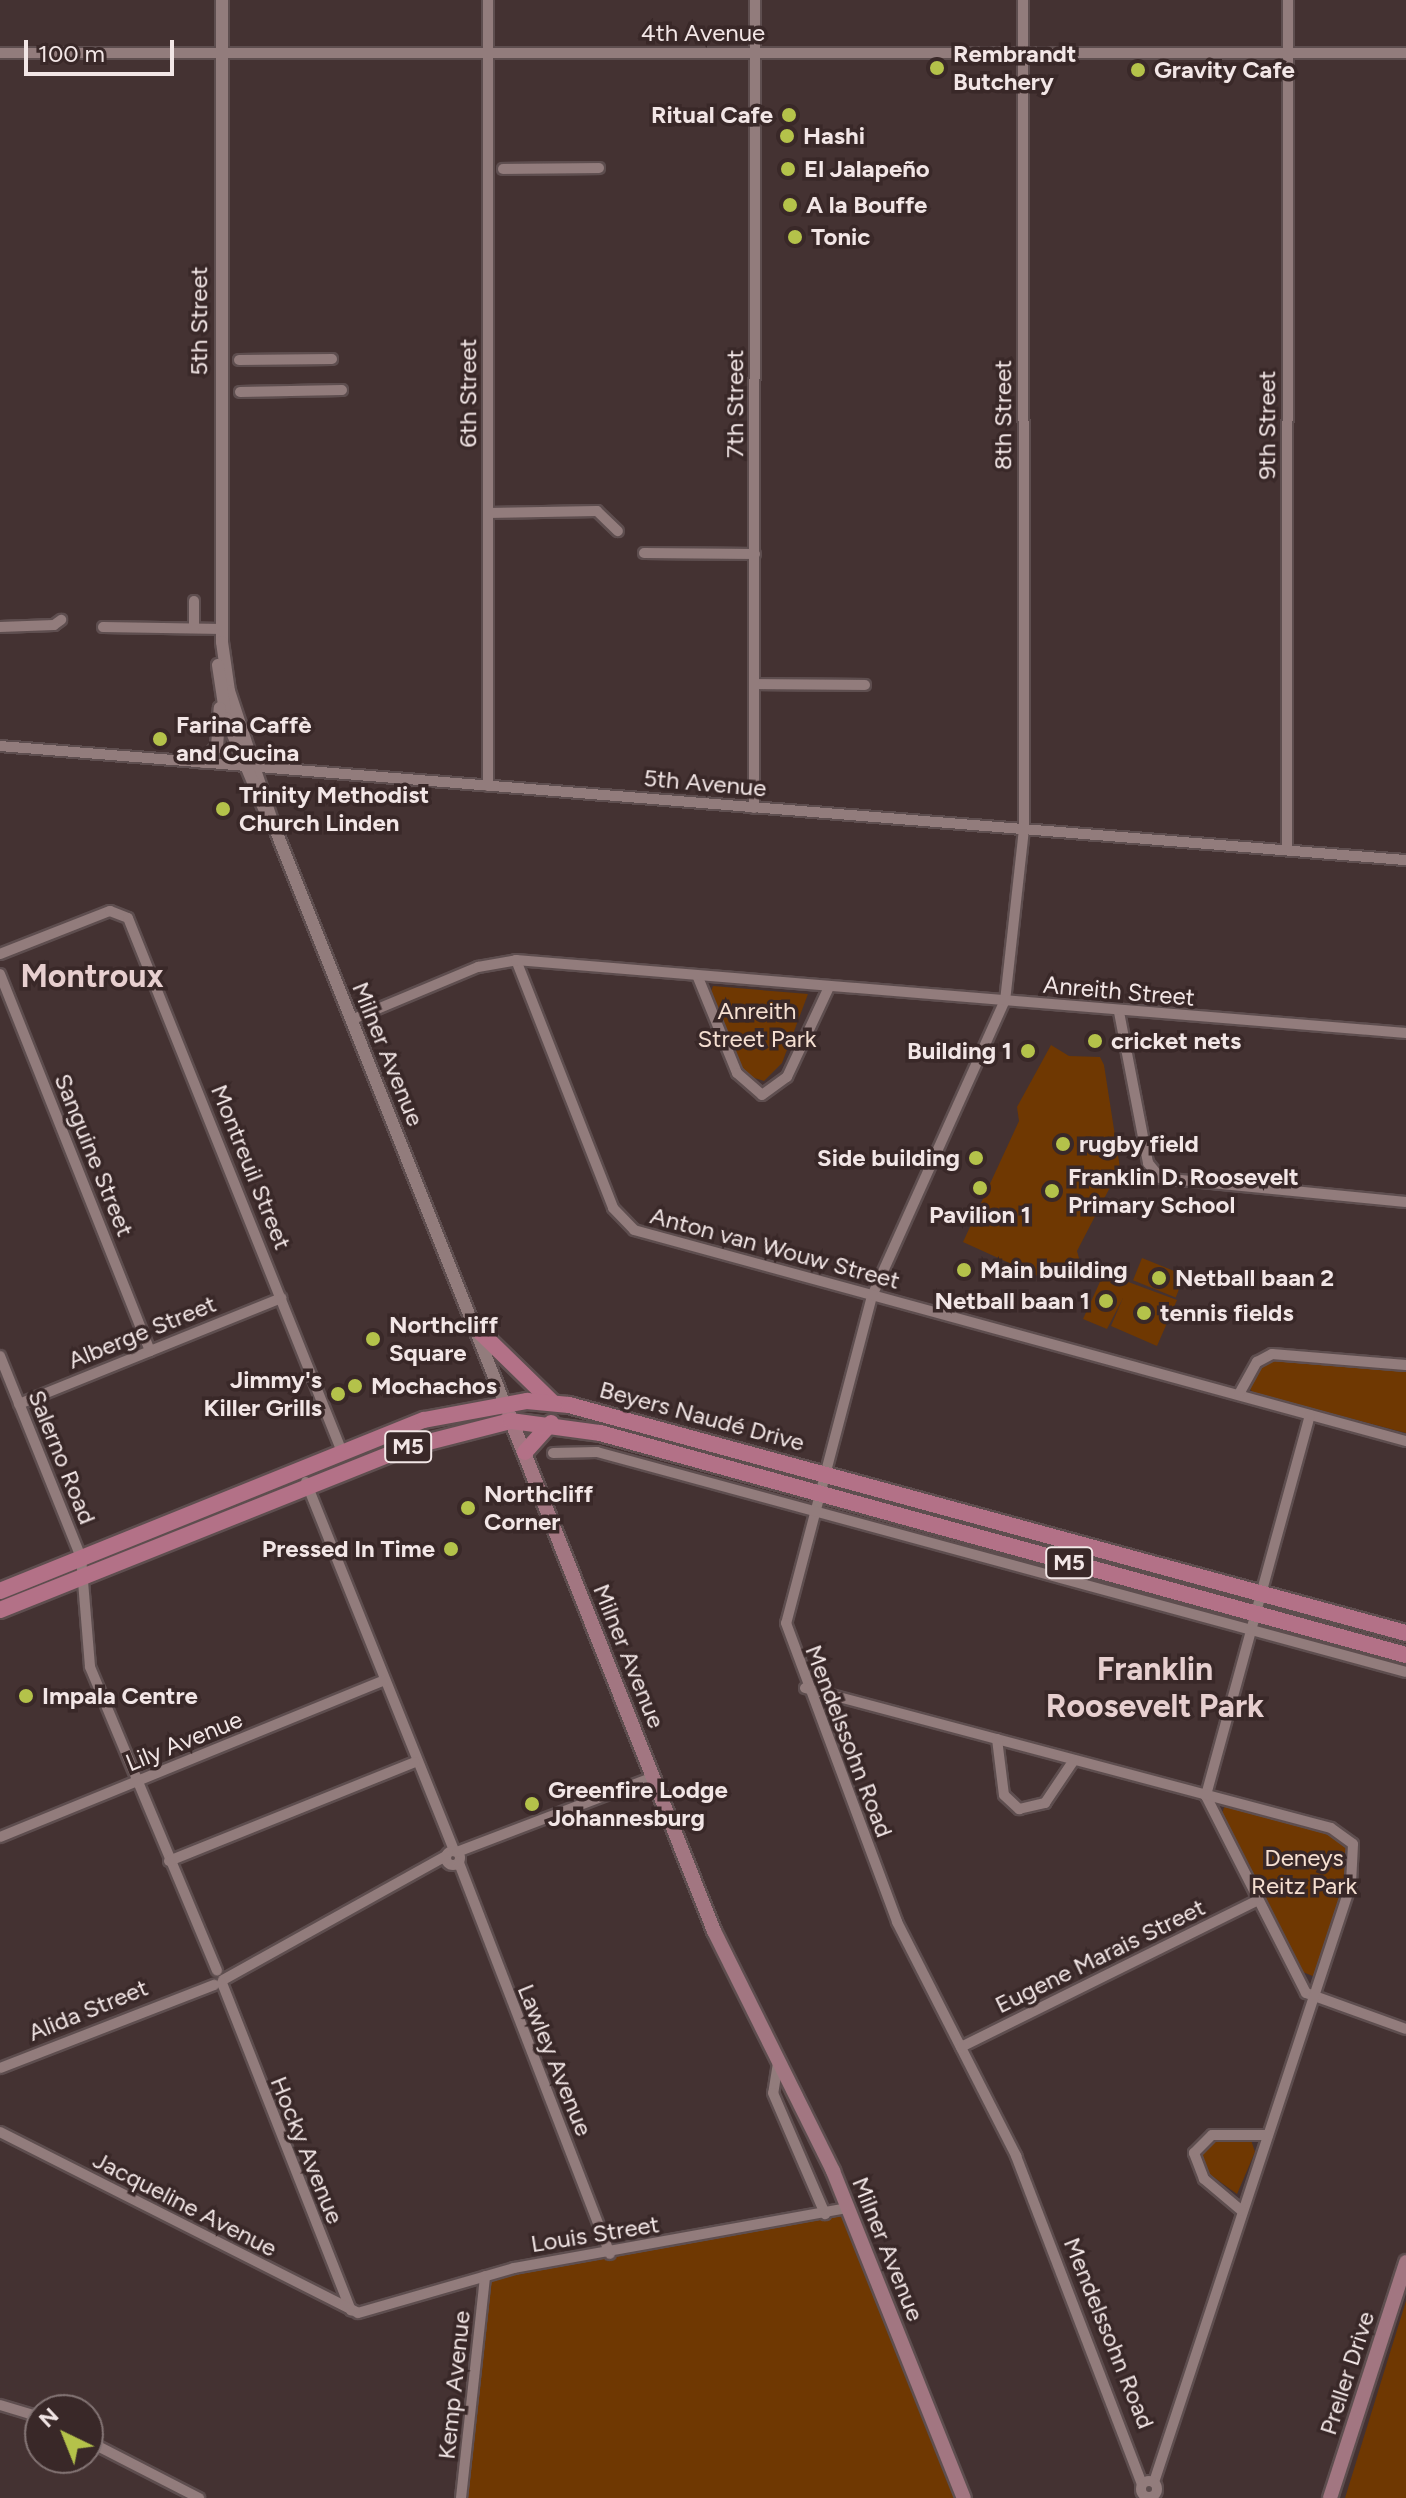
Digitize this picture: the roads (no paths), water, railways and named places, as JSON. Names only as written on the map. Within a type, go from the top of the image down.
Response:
[{"type":"main road","points":[[473,1325],[552,1402]]},
{"type":"main road","name":"Beyers Naudé Drive","points":[[0,1591],[442,1414],[504,1402],[552,1402],[1406,1633]]},
{"type":"main road","name":"Milner Avenue","points":[[504,1402],[727,1960],[849,2208],[964,2498]]},
{"type":"main road","name":"Beyers Naudé Drive","points":[[0,1610],[308,1485],[440,1436],[511,1421],[551,1423],[815,1504],[1256,1623],[1406,1655]]},
{"type":"main road","points":[[525,1452],[551,1423]]},
{"type":"main road","name":"Preller Drive","points":[[1330,2498],[1406,2262]]},
{"type":"street","name":"5th Street","points":[[222,0],[222,702],[249,766]]},
{"type":"street","name":"6th Street","points":[[488,0],[488,786]]},
{"type":"street","name":"7th Street","points":[[754,808],[755,0]]},
{"type":"street","name":"8th Street","points":[[1023,0],[1024,829]]},
{"type":"street","name":"9th Street","points":[[1287,850],[1288,0]]},
{"type":"street","name":"4th Avenue","points":[[0,53],[1406,53]]},
{"type":"street","points":[[503,169],[599,168]]},
{"type":"street","points":[[239,360],[332,359]]},
{"type":"street","points":[[240,392],[342,390]]},
{"type":"street","points":[[488,513],[597,511],[618,531]]},
{"type":"street","points":[[644,553],[755,554]]},
{"type":"street","points":[[194,601],[194,628]]},
{"type":"street","points":[[0,627],[54,625],[61,620]]},
{"type":"street","points":[[103,627],[194,628],[222,635]]},
{"type":"street","name":"5th Street","points":[[222,635],[231,702],[249,766]]},
{"type":"street","points":[[754,684],[865,685]]},
{"type":"street","points":[[203,762],[217,747],[222,702]]},
{"type":"street","name":"5th Avenue","points":[[0,746],[1406,860]]},
{"type":"street","name":"Milner Avenue","points":[[249,766],[504,1402]]},
{"type":"street","name":"Mendelssohn Road","points":[[1024,829],[1005,1000],[872,1296],[787,1612],[788,1638],[897,1922],[1016,2156],[1148,2492]]},
{"type":"street","name":"Montreuil Street","points":[[0,954],[110,911],[125,914],[139,939],[342,1452]]},
{"type":"street","name":"Anreith Street","points":[[351,1020],[478,967],[516,960],[1119,1012],[1406,1033]]},
{"type":"street","name":"Anton van Wouw Street","points":[[516,960],[622,1221],[644,1233],[1406,1441]]},
{"type":"street","name":"Sanguine Street","points":[[0,974],[150,1351]]},
{"type":"street","points":[[697,975],[737,1073],[762,1095],[787,1077],[829,987]]},
{"type":"street","points":[[1119,1012],[1155,1174],[1175,1183],[1406,1202]]},
{"type":"street","name":"Alberge Street","points":[[19,1404],[281,1298]]},
{"type":"street","points":[[1239,1394],[1257,1362],[1272,1354],[1406,1365]]},
{"type":"street","name":"Salerno Road","points":[[0,1356],[81,1557],[83,1575]]},
{"type":"street","points":[[1310,1415],[1256,1623],[1206,1796],[1257,1901],[1312,1999],[1406,2029]]},
{"type":"street","name":"Beyers Naudé Drive","points":[[553,1453],[597,1452],[815,1504]]},
{"type":"street","name":"Lawley Avenue","points":[[301,1469],[610,2254]]},
{"type":"street","name":"Hocky Avenue","points":[[83,1575],[87,1660],[351,2311]]},
{"type":"street","name":"Beyers Naudé Drive","points":[[1256,1623],[1406,1672]]},
{"type":"street","name":"Lily Avenue","points":[[0,1837],[382,1681]]},
{"type":"street","points":[[805,1688],[1331,1828],[1353,1844],[1355,1873],[1242,2211],[1163,2463],[1148,2492]]},
{"type":"street","points":[[997,1739],[1004,1795],[1019,1809],[1045,1803],[1074,1760]]},
{"type":"street","points":[[169,1861],[415,1762]]},
{"type":"street","name":"Alida Street","points":[[0,2068],[217,1978],[475,1848],[653,1777]]},
{"type":"street","name":"Eugene Marais Street","points":[[961,2047],[1257,1901]]},
{"type":"street","points":[[778,2063],[773,2093],[825,2214]]},
{"type":"street","name":"Jacqueline Avenue","points":[[0,2132],[351,2311]]},
{"type":"street","points":[[1242,2211],[1204,2179],[1194,2153],[1212,2135],[1268,2135]]},
{"type":"street","name":"Louis Street","points":[[351,2311],[373,2311],[485,2276],[849,2208]]},
{"type":"street","name":"Kemp Avenue","points":[[461,2498],[485,2276]]},
{"type":"street","points":[[0,2405],[24,2412]]},
{"type":"street","points":[[104,2449],[199,2498]]},
{"type":"place","name":"Rembrandt Butchery","points":[[937,68]]},
{"type":"place","name":"Gravity Cafe","points":[[1138,70]]},
{"type":"place","name":"Ritual Cafe","points":[[789,115]]},
{"type":"place","name":"Hashi","points":[[787,136]]},
{"type":"place","name":"El Jalapeño","points":[[788,169]]},
{"type":"place","name":"A la Bouffe","points":[[790,205]]},
{"type":"place","name":"Tonic","points":[[795,237]]},
{"type":"place","name":"Farina Caffè and Cucina","points":[[160,739]]},
{"type":"place","name":"Trinity Methodist Church Linden","points":[[223,809]]},
{"type":"place","name":"cricket nets","points":[[1095,1041]]},
{"type":"place","name":"Building 1","points":[[1028,1051]]},
{"type":"place","name":"rugby field","points":[[1063,1144]]},
{"type":"place","name":"Side building","points":[[976,1158]]},
{"type":"place","name":"Pavilion 1","points":[[980,1188]]},
{"type":"place","name":"Franklin D. Roosevelt Primary School","points":[[1052,1191]]},
{"type":"place","name":"Main building","points":[[964,1270]]},
{"type":"place","name":"Netball baan 2","points":[[1159,1278]]},
{"type":"place","name":"Netball baan 1","points":[[1106,1301]]},
{"type":"place","name":"tennis fields","points":[[1144,1313]]},
{"type":"place","name":"Northcliff Square","points":[[373,1339]]},
{"type":"place","name":"Mochachos","points":[[355,1386]]},
{"type":"place","name":"Jimmy's Killer Grills","points":[[338,1394]]},
{"type":"place","name":"Northcliff Corner","points":[[468,1508]]},
{"type":"place","name":"Pressed In Time","points":[[451,1549]]},
{"type":"place","name":"Impala Centre","points":[[26,1696]]},
{"type":"place","name":"Greenfire Lodge Johannesburg","points":[[532,1804]]},
{"type":"district","name":"Montroux","points":[[92,976]]},
{"type":"district","name":"Franklin Roosevelt Park","points":[[1155,1688]]},
{"type":"park label","name":"Anreith Street Park","points":[[757,1025]]},
{"type":"park label","name":"Deneys Reitz Park","points":[[1304,1872]]}]
